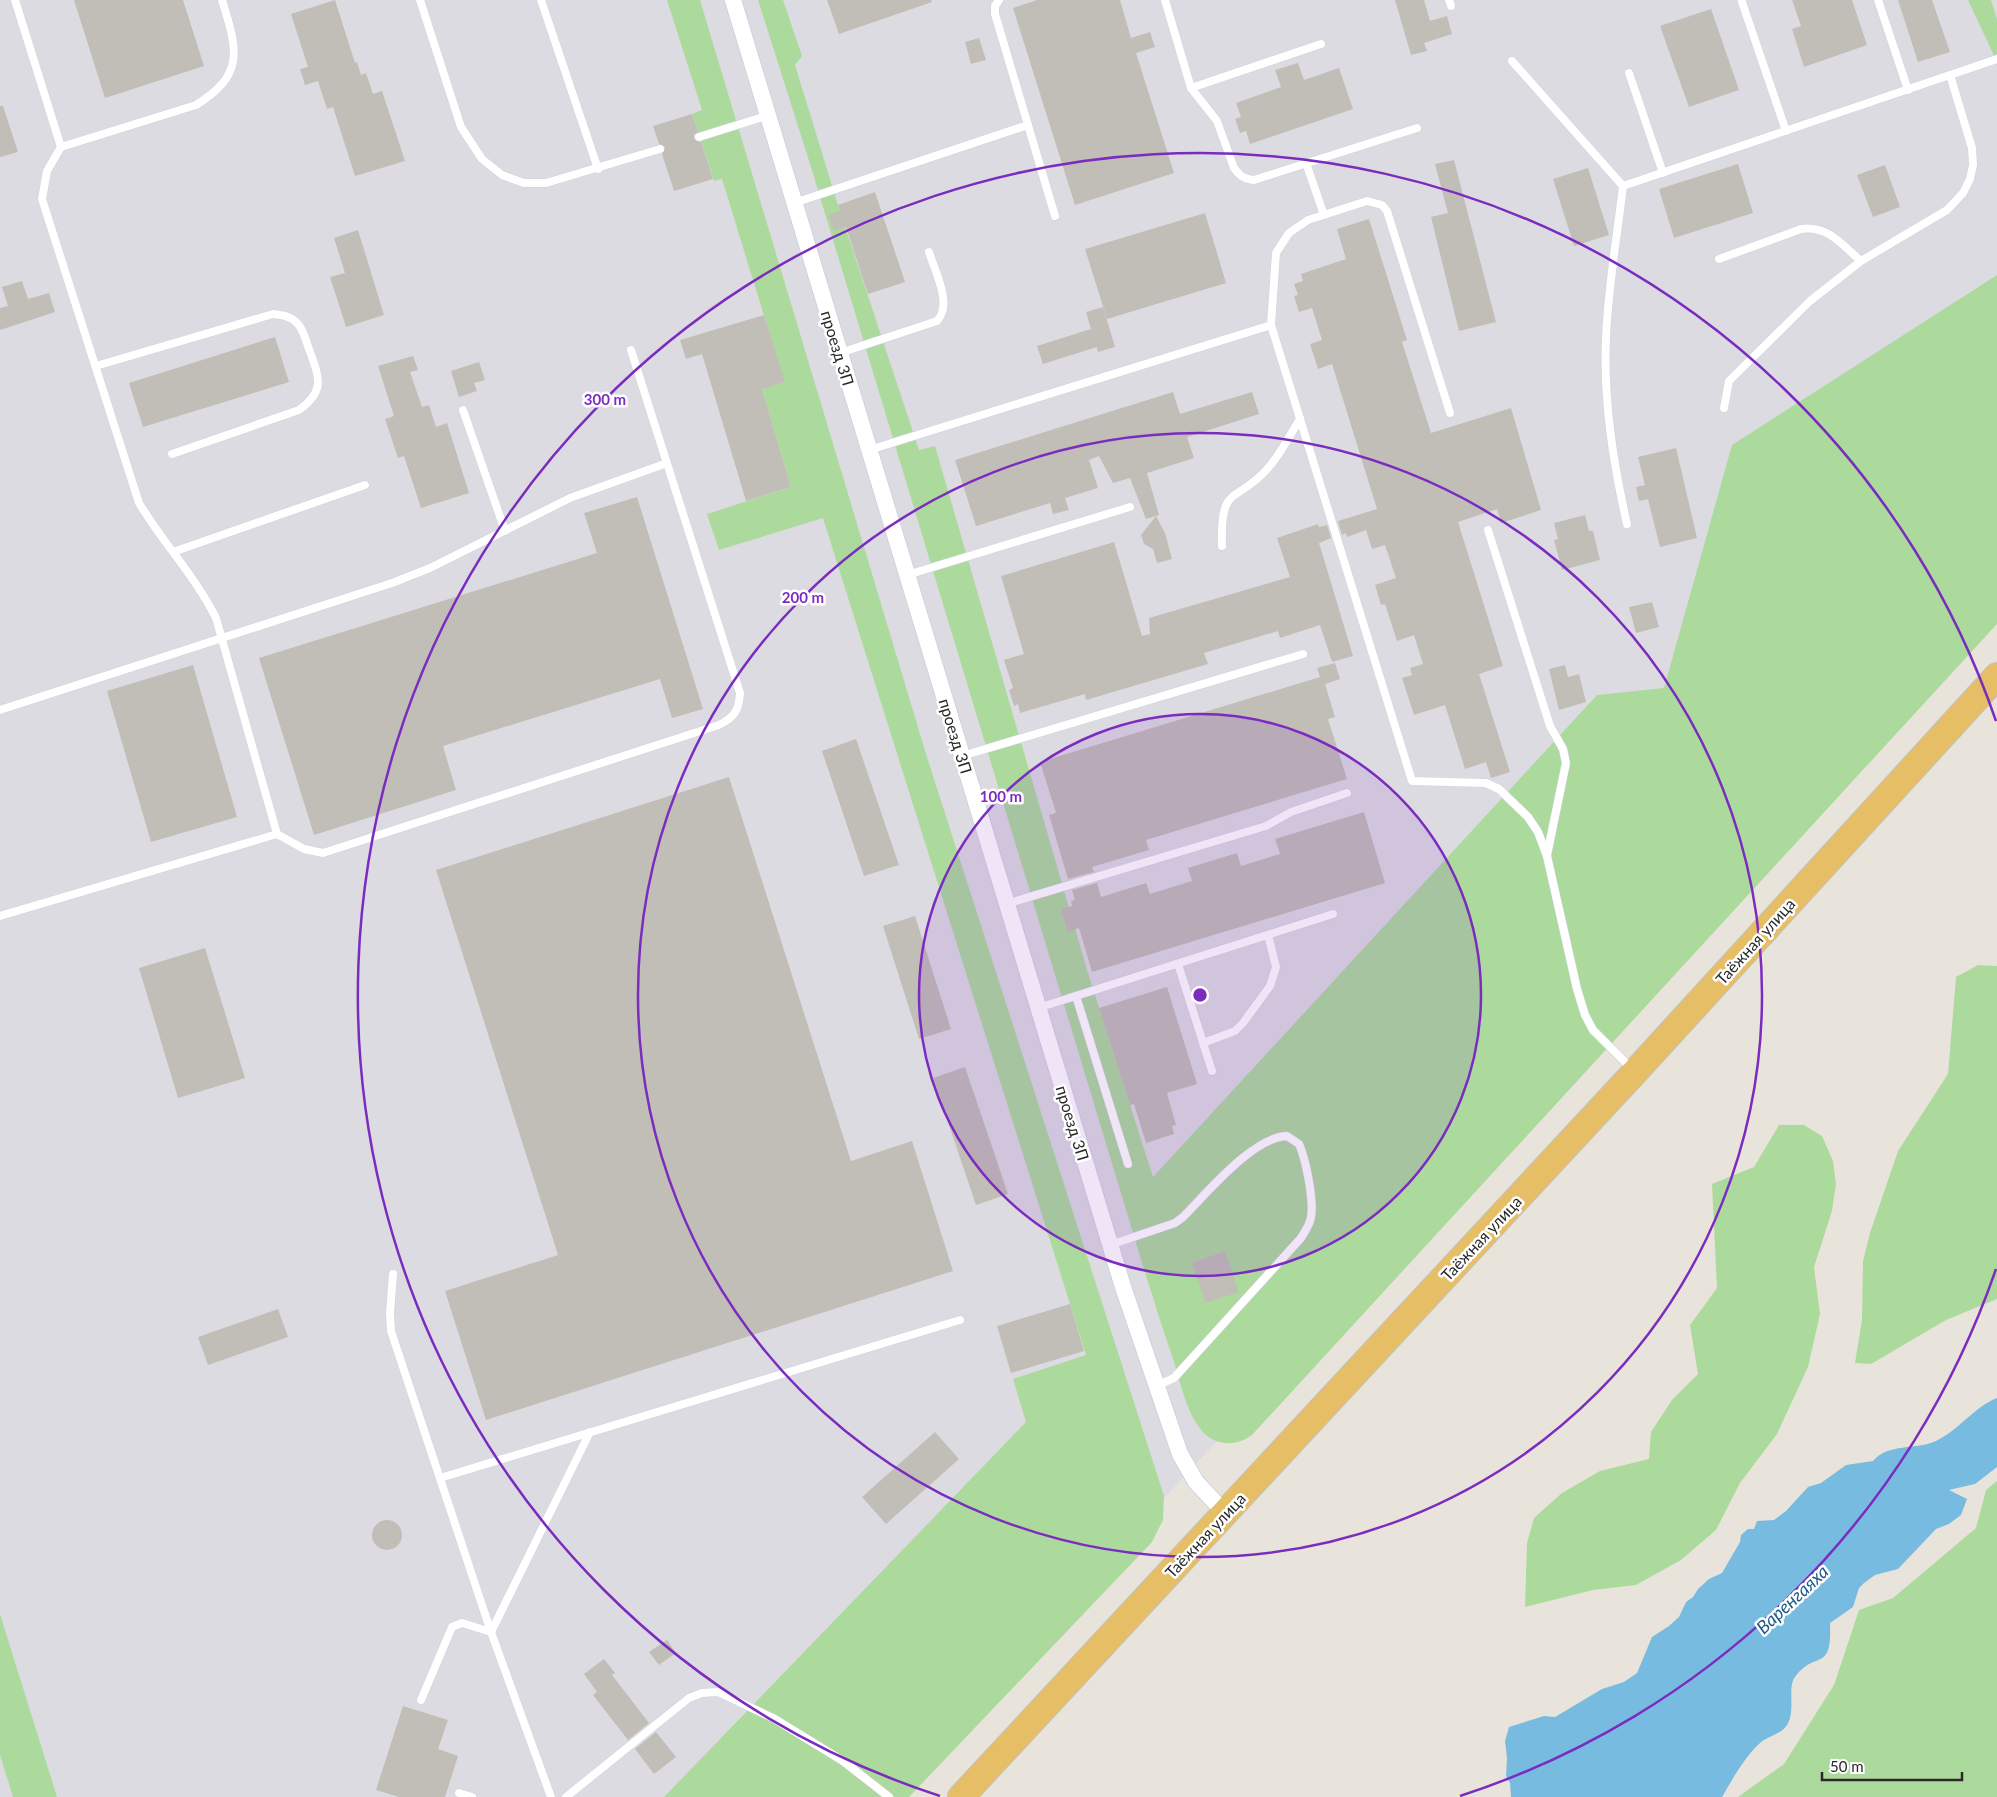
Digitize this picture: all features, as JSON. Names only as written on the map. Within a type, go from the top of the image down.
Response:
[{"type":"highway","name":"Таёжная улица","points":[[961,1797],[1636,1072],[1997,676]]},
{"type":"street","name":"проезд 3П","points":[[733,0],[1110,1245],[1156,1386],[1187,1469],[1205,1494],[1226,1514]]},
{"type":"lane","points":[[15,0],[61,148]]},
{"type":"lane","points":[[222,0],[233,37],[234,57],[229,77],[214,94],[196,105],[61,148],[47,171],[42,199],[139,502],[172,552],[203,591],[216,618],[277,834],[304,850],[323,854],[710,728],[731,719],[739,708],[740,693],[631,350]]},
{"type":"lane","points":[[420,0],[462,126],[482,159],[502,175],[524,183],[546,184],[660,149]]},
{"type":"lane","points":[[541,0],[598,169]]},
{"type":"lane","points":[[999,0],[995,6],[994,14],[1055,216]]},
{"type":"lane","points":[[1165,0],[1191,88],[1217,121],[1238,175],[1254,180],[1417,128]]},
{"type":"lane","points":[[1878,0],[1908,90]]},
{"type":"lane","points":[[1742,2],[1786,131]]},
{"type":"lane","points":[[1191,88],[1321,44]]},
{"type":"lane","points":[[1623,186],[1997,59]]},
{"type":"lane","points":[[1512,61],[1623,186],[1608,305],[1605,367],[1614,466],[1627,524]]},
{"type":"lane","points":[[1629,73],[1663,173]]},
{"type":"lane","points":[[1724,408],[1726,391],[1735,374],[1810,301],[1861,261],[1947,210],[1956,202],[1970,179],[1973,165],[1972,148],[1950,75]]},
{"type":"lane","points":[[700,137],[769,115]]},
{"type":"lane","points":[[794,203],[1028,125]]},
{"type":"lane","points":[[1306,163],[1324,215]]},
{"type":"lane","points":[[1450,413],[1387,211],[1382,205],[1374,201],[1367,201],[1298,225],[1281,243],[1276,253],[1272,325],[1412,781],[1486,783],[1499,789],[1528,817],[1538,832],[1547,856],[1577,989],[1585,1014],[1594,1030],[1636,1072]]},
{"type":"lane","points":[[1719,259],[1801,229],[1814,227],[1826,231],[1861,261]]},
{"type":"lane","points":[[840,353],[936,321],[942,316],[943,299],[929,252]]},
{"type":"lane","points":[[96,366],[273,314],[287,316],[298,324],[304,335],[319,378],[317,390],[311,402],[299,410],[172,454]]},
{"type":"lane","points":[[868,450],[1272,325]]},
{"type":"lane","points":[[463,410],[504,531]]},
{"type":"lane","points":[[1222,546],[1221,519],[1227,501],[1270,466],[1300,419]]},
{"type":"lane","points":[[0,710],[399,580],[430,568],[570,498],[667,463]]},
{"type":"lane","points":[[172,552],[365,485]]},
{"type":"lane","points":[[906,575],[1130,507]]},
{"type":"lane","points":[[1488,530],[1550,726],[1565,756],[1566,763],[1547,856]]},
{"type":"lane","points":[[962,756],[1303,654]]},
{"type":"lane","points":[[1006,904],[1266,826],[1291,812],[1347,794]]},
{"type":"lane","points":[[0,916],[277,834]]},
{"type":"lane","points":[[1038,1008],[1333,914]]},
{"type":"lane","points":[[1203,1042],[1235,1031],[1244,1023],[1270,986],[1276,967],[1268,934]]},
{"type":"lane","points":[[1178,964],[1212,1071]]},
{"type":"lane","points":[[1076,996],[1128,1164]]},
{"type":"lane","points":[[1110,1245],[1164,1227],[1183,1217],[1245,1156],[1269,1140],[1287,1136],[1299,1144],[1311,1199],[1312,1216],[1309,1225],[1301,1238],[1202,1349],[1174,1378],[1156,1386]]},
{"type":"lane","points":[[393,1274],[390,1313],[392,1331],[491,1632],[551,1797]]},
{"type":"lane","points":[[440,1478],[960,1320]]},
{"type":"lane","points":[[491,1632],[590,1432]]},
{"type":"lane","points":[[421,1700],[452,1627],[462,1623],[491,1632]]},
{"type":"lane","points":[[566,1797],[689,1698],[702,1693],[718,1692],[774,1718],[808,1738],[890,1797]]},
{"type":"lane","points":[[459,1793],[472,1797]]},
{"type":"shaded area","points":[[0,0],[1997,0],[1997,587],[1243,1414],[882,1797],[0,1797]]},
{"type":"green space","points":[[667,0],[700,0],[926,754],[1164,1496],[1163,1520],[1152,1542],[909,1797],[664,1797],[1026,1422],[1013,1379],[1086,1355],[823,518],[719,550],[707,514],[791,487],[762,389],[784,381],[722,179],[714,181],[692,114],[702,110]]},
{"type":"green space","points":[[758,0],[783,0],[802,56],[795,65],[838,205],[919,450],[935,446],[1088,973],[1153,1177],[1597,695],[1664,688],[1732,445],[1997,275],[1997,624],[1252,1435],[1246,1439],[1227,1443],[1209,1437],[1197,1425],[1185,1399],[1143,1266],[811,167]]},
{"type":"green space","points":[[1968,0],[1991,0],[1997,19],[1997,62]]},
{"type":"green space","points":[[1978,965],[1997,966],[1997,1299],[1946,1320],[1871,1364],[1855,1363],[1862,1320],[1863,1261],[1870,1233],[1898,1151],[1948,1074],[1956,977]]},
{"type":"green space","points":[[1779,1125],[1804,1125],[1822,1136],[1833,1161],[1836,1184],[1832,1211],[1814,1267],[1820,1314],[1808,1367],[1777,1434],[1740,1483],[1716,1530],[1681,1560],[1636,1585],[1593,1590],[1525,1607],[1527,1543],[1534,1518],[1562,1493],[1600,1471],[1649,1459],[1651,1432],[1672,1400],[1698,1374],[1690,1325],[1717,1288],[1712,1184],[1754,1167]]},
{"type":"green space","points":[[1997,1481],[1997,1797],[1738,1797],[1784,1764],[1834,1685],[1859,1610],[1893,1598],[1976,1528],[1986,1490]]},
{"type":"green space","points":[[0,1614],[57,1797],[13,1797],[0,1755]]},
{"type":"water","name":"Варенгаяха","points":[[1997,1398],[1997,1467],[1975,1484],[1949,1490],[1967,1499],[1961,1515],[1949,1524],[1936,1529],[1898,1569],[1875,1575],[1859,1588],[1853,1607],[1830,1623],[1830,1639],[1825,1655],[1803,1669],[1795,1677],[1792,1687],[1790,1719],[1787,1725],[1782,1731],[1762,1741],[1748,1756],[1722,1797],[1511,1797],[1510,1783],[1506,1776],[1507,1758],[1505,1741],[1509,1727],[1544,1716],[1555,1717],[1602,1689],[1624,1682],[1637,1673],[1652,1637],[1679,1617],[1686,1602],[1693,1597],[1698,1589],[1709,1579],[1722,1573],[1740,1542],[1741,1535],[1748,1529],[1754,1529],[1757,1521],[1774,1520],[1786,1511],[1808,1487],[1821,1483],[1846,1465],[1873,1461],[1879,1455],[1894,1449],[1936,1441],[1952,1431],[1981,1407]]},
{"type":"building","points":[[74,0],[183,0],[204,66],[105,98]]},
{"type":"building","points":[[335,0],[355,63],[357,62],[361,75],[366,73],[373,94],[382,91],[405,161],[355,176],[333,107],[327,109],[318,81],[305,85],[300,69],[308,67],[291,14]]},
{"type":"building","points":[[827,0],[931,0],[932,2],[839,34]]},
{"type":"building","points":[[1037,0],[1120,0],[1131,38],[1150,32],[1155,47],[1136,53],[1174,173],[1075,205],[1013,8]]},
{"type":"building","points":[[1395,0],[1424,0],[1430,21],[1447,16],[1452,34],[1424,43],[1427,51],[1411,55]]},
{"type":"building","points":[[1792,0],[1852,0],[1867,45],[1804,67],[1792,29],[1801,26]]},
{"type":"building","points":[[1898,0],[1932,0],[1950,52],[1918,62]]},
{"type":"building","points":[[1711,9],[1739,90],[1689,107],[1660,26]]},
{"type":"building","points":[[979,38],[986,60],[971,64],[965,42]]},
{"type":"building","points":[[1298,63],[1304,80],[1339,68],[1353,109],[1250,144],[1246,131],[1240,133],[1235,119],[1241,117],[1236,103],[1281,87],[1275,70]]},
{"type":"building","points":[[0,106],[3,106],[18,152],[0,157]]},
{"type":"building","points":[[692,114],[698,132],[694,135],[694,139],[701,142],[713,179],[674,191],[662,154],[665,147],[659,144],[653,126]]},
{"type":"building","points":[[1454,160],[1496,322],[1459,331],[1431,217],[1448,213],[1435,164]]},
{"type":"building","points":[[1738,164],[1753,213],[1674,238],[1659,189]]},
{"type":"building","points":[[1885,165],[1900,207],[1873,217],[1857,175]]},
{"type":"building","points":[[1588,168],[1609,235],[1574,246],[1553,179]]},
{"type":"building","points":[[875,192],[905,282],[868,294],[846,227],[834,231],[828,215],[840,211],[838,205]]},
{"type":"building","points":[[1205,213],[1226,283],[1107,319],[1085,249]]},
{"type":"building","points":[[1369,219],[1407,340],[1402,342],[1431,433],[1511,408],[1541,510],[1501,523],[1497,509],[1458,522],[1503,666],[1479,674],[1510,772],[1491,778],[1486,762],[1465,769],[1445,705],[1414,715],[1402,678],[1412,675],[1410,668],[1423,664],[1414,635],[1397,641],[1385,604],[1381,605],[1375,585],[1396,578],[1385,545],[1372,549],[1366,530],[1347,537],[1346,533],[1342,535],[1338,521],[1377,509],[1332,364],[1318,369],[1310,344],[1322,340],[1312,308],[1299,312],[1294,296],[1298,295],[1294,284],[1303,281],[1301,274],[1346,259],[1337,229]]},
{"type":"building","points":[[358,230],[384,315],[346,327],[330,277],[345,273],[334,238]]},
{"type":"building","points":[[22,281],[28,299],[49,293],[55,312],[0,330],[0,308],[8,306],[2,287]]},
{"type":"building","points":[[1103,307],[1115,347],[1098,352],[1097,347],[1043,364],[1037,346],[1091,329],[1086,312]]},
{"type":"building","points":[[764,315],[785,382],[762,389],[791,487],[746,501],[702,354],[686,359],[680,340]]},
{"type":"building","points":[[275,337],[289,382],[143,427],[129,383]]},
{"type":"building","points":[[413,356],[418,370],[410,372],[422,407],[429,405],[436,427],[447,423],[469,493],[421,508],[404,456],[398,458],[385,419],[394,416],[378,366]]},
{"type":"building","points":[[479,362],[485,380],[474,383],[477,391],[459,397],[451,371]]},
{"type":"building","points":[[1173,392],[1180,414],[1252,392],[1259,414],[1187,437],[1194,458],[1147,473],[1159,515],[1146,519],[1130,478],[1113,483],[1099,456],[1089,460],[1098,488],[1065,498],[1069,510],[1053,514],[1050,503],[976,526],[955,460]]},
{"type":"building","points":[[1676,448],[1697,538],[1660,547],[1648,499],[1639,501],[1636,487],[1645,485],[1638,457]]},
{"type":"building","points":[[637,497],[703,709],[672,718],[660,679],[443,746],[456,790],[314,835],[259,658],[597,553],[584,513]]},
{"type":"building","points":[[1585,515],[1589,531],[1593,531],[1600,560],[1562,570],[1554,540],[1558,539],[1554,523]]},
{"type":"building","points":[[1156,516],[1165,533],[1172,559],[1157,563],[1153,549],[1144,544],[1141,535]]},
{"type":"building","points":[[1318,524],[1319,527],[1327,525],[1331,538],[1319,543],[1353,656],[1332,662],[1320,625],[1280,638],[1278,631],[1204,653],[1208,664],[1086,700],[1085,694],[1020,713],[1018,704],[1014,706],[1009,690],[1013,688],[1004,660],[1024,654],[1001,576],[1114,542],[1142,636],[1150,634],[1149,618],[1290,577],[1277,538]]},
{"type":"building","points":[[1652,602],[1659,627],[1636,633],[1629,607]]},
{"type":"building","points":[[1335,663],[1340,679],[1325,684],[1335,717],[1328,719],[1347,779],[1146,840],[1149,850],[1092,867],[1094,872],[1068,879],[1049,815],[1056,813],[1040,762],[1320,677],[1317,668]]},
{"type":"building","points":[[193,665],[237,817],[151,842],[107,691]]},
{"type":"building","points":[[1565,665],[1568,677],[1579,674],[1586,702],[1559,710],[1549,669]]},
{"type":"building","points":[[856,739],[899,865],[864,876],[822,751]]},
{"type":"building","points":[[729,777],[851,1161],[912,1141],[953,1271],[486,1420],[445,1291],[558,1255],[436,870]]},
{"type":"building","points":[[1364,812],[1385,883],[1092,972],[1079,928],[1068,932],[1061,909],[1072,906],[1071,901],[1075,900],[1072,890],[1097,883],[1101,897],[1146,883],[1150,894],[1192,881],[1188,868],[1237,853],[1241,866],[1280,854],[1275,839]]},
{"type":"building","points":[[915,916],[951,1029],[919,1039],[883,926]]},
{"type":"building","points":[[205,948],[245,1078],[178,1098],[139,968]]},
{"type":"building","points":[[1167,987],[1197,1084],[1167,1093],[1176,1125],[1172,1126],[1174,1134],[1146,1143],[1134,1104],[1130,1105],[1099,1008]]},
{"type":"building","points":[[965,1067],[1008,1194],[976,1205],[933,1078]]},
{"type":"building","points":[[1225,1251],[1239,1292],[1205,1303],[1192,1263]]},
{"type":"building","points":[[1070,1304],[1084,1351],[1011,1373],[997,1326]]},
{"type":"building","points":[[278,1309],[288,1337],[208,1365],[198,1337]]},
{"type":"building","points":[[935,1432],[959,1459],[886,1524],[862,1497]]},
{"type":"building","points":[[387,1520],[397,1525],[402,1535],[397,1545],[387,1550],[377,1545],[372,1535],[377,1525]]},
{"type":"building","points":[[667,1640],[676,1653],[659,1665],[649,1652]]},
{"type":"building","points":[[604,1659],[615,1673],[612,1675],[649,1723],[628,1740],[593,1695],[597,1692],[584,1674]]},
{"type":"building","points":[[403,1706],[448,1720],[438,1749],[458,1756],[445,1797],[399,1797],[376,1790]]},
{"type":"building","points":[[656,1732],[676,1757],[654,1774],[635,1749]]}]
